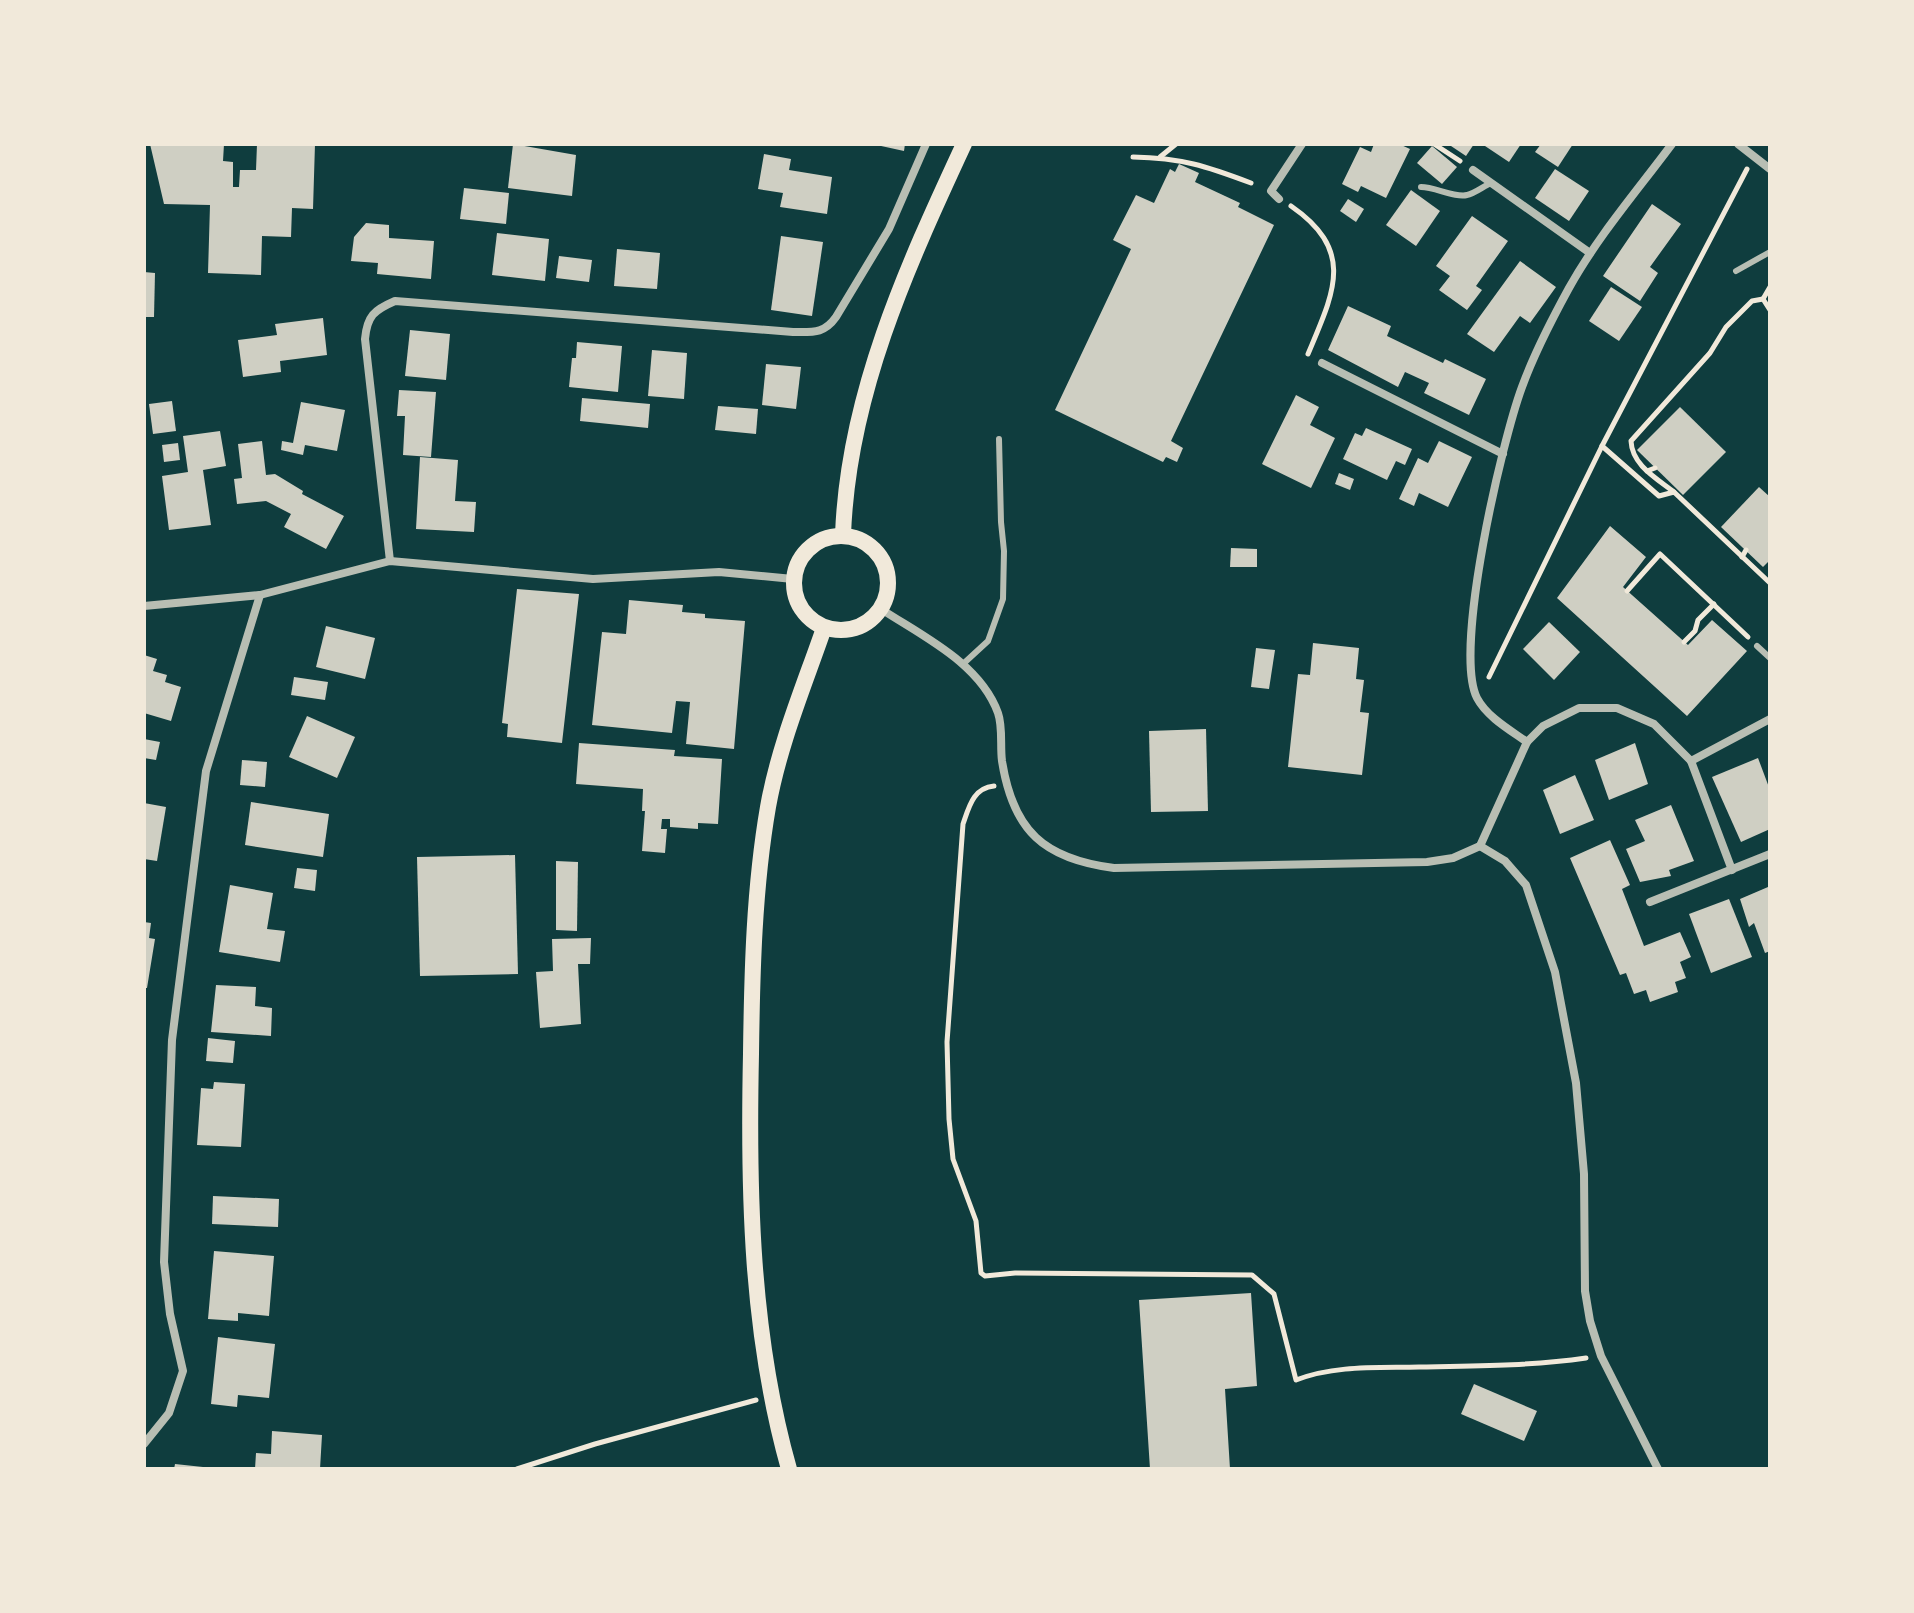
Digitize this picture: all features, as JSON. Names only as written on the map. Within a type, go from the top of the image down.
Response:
[{"type":"main road","points":[[843,535],[847,469],[881,340],[906,270],[964,144]]},
{"type":"main road","points":[[843,535],[867,543],[878,553],[886,566],[888,581],[887,596],[881,609],[861,626],[837,630],[824,628],[800,608],[793,579],[803,553],[813,544],[843,535]]},
{"type":"main road","points":[[789,1469],[773,1396],[753,1261],[750,1118],[752,979],[759,882],[769,805],[787,734],[824,628]]},
{"type":"street","points":[[390,561],[365,339],[366,323],[374,311],[395,301],[821,332],[836,317],[889,229],[926,144]]},
{"type":"street","points":[[1279,199],[1271,191],[1302,144]]},
{"type":"street","points":[[1527,742],[1499,722],[1478,700],[1471,680],[1471,625],[1492,499],[1522,387],[1568,290],[1590,253],[1672,144]]},
{"type":"street","points":[[1738,144],[1770,169]]},
{"type":"street","points":[[1473,170],[1590,253]]},
{"type":"street","points":[[1322,363],[1503,454]]},
{"type":"street","points":[[144,606],[260,595],[390,561],[593,579],[719,572],[793,579]]},
{"type":"street","points":[[144,1444],[169,1413],[183,1371],[170,1314],[164,1262],[171,1054],[206,771],[260,595]]},
{"type":"street","points":[[881,609],[963,664],[979,680],[999,713],[1002,758],[1016,812],[1032,836],[1053,851],[1082,864],[1114,868],[1427,862],[1453,858],[1480,846],[1527,742],[1543,726],[1579,708],[1617,708],[1654,724],[1691,761],[1732,870]]},
{"type":"street","points":[[1691,761],[1770,719]]},
{"type":"street","points":[[1480,846],[1505,861],[1526,885],[1555,972],[1576,1083],[1584,1174],[1585,1291],[1601,1356],[1658,1469]]},
{"type":"street","points":[[1650,902],[1770,854]]},
{"type":"lane","points":[[1421,187],[1437,187],[1451,194],[1466,196],[1491,183]]},
{"type":"lane","points":[[1736,271],[1770,252]]},
{"type":"lane","points":[[963,664],[988,641],[1003,599],[999,439]]},
{"type":"lane","points":[[1757,646],[1770,658]]},
{"type":"path","points":[[1160,158],[1176,144]]},
{"type":"path","points":[[1434,144],[1473,170]]},
{"type":"path","points":[[1133,157],[1175,158],[1251,183]]},
{"type":"path","points":[[1478,700],[1602,446],[1754,157]]},
{"type":"path","points":[[1271,191],[1307,217],[1327,241],[1335,270],[1330,303],[1308,354],[1322,363]]},
{"type":"path","points":[[1770,287],[1763,299],[1752,301],[1726,327],[1710,353],[1631,441],[1632,453],[1647,471],[1674,492],[1770,583]]},
{"type":"path","points":[[1763,299],[1770,310]]},
{"type":"path","points":[[1602,446],[1659,496],[1674,492]]},
{"type":"path","points":[[1647,471],[1655,468]]},
{"type":"path","points":[[1742,557],[1746,550]]},
{"type":"path","points":[[1627,591],[1660,554],[1757,646]]},
{"type":"path","points":[[1684,642],[1695,631],[1698,620],[1714,604]]},
{"type":"path","points":[[1007,784],[986,786],[972,798],[963,824],[947,1042],[953,1159],[976,1221],[981,1273],[985,1276],[1015,1273],[1252,1275],[1274,1294],[1296,1380],[1319,1371],[1356,1368],[1532,1365],[1601,1356]]},
{"type":"path","points":[[517,1469],[595,1444],[773,1396]]},
{"type":"building","points":[[150,144],[224,144],[223,161],[233,162],[233,187],[239,187],[240,170],[256,170],[257,144],[315,144],[313,209],[292,208],[291,237],[262,236],[261,275],[208,273],[210,205],[164,204]]},
{"type":"building","points":[[513,144],[576,155],[572,196],[508,188]]},
{"type":"building","points":[[872,144],[905,144],[904,151]]},
{"type":"building","points":[[1374,144],[1399,144],[1410,149],[1386,198],[1361,186],[1358,192],[1342,184],[1360,147],[1371,152]]},
{"type":"building","points":[[1448,144],[1474,144],[1466,156]]},
{"type":"building","points":[[1482,144],[1521,144],[1509,162]]},
{"type":"building","points":[[1541,144],[1573,144],[1558,167],[1535,152]]},
{"type":"building","points":[[1432,146],[1457,167],[1442,184],[1417,163]]},
{"type":"building","points":[[764,154],[791,159],[789,170],[832,177],[827,214],[780,207],[783,193],[758,189]]},
{"type":"building","points":[[1179,164],[1199,173],[1195,182],[1240,203],[1238,207],[1274,225],[1171,441],[1183,448],[1177,462],[1166,457],[1163,462],[1055,410],[1131,249],[1113,240],[1136,195],[1154,203],[1170,169],[1175,172]]},
{"type":"building","points":[[1555,169],[1589,191],[1569,221],[1535,198]]},
{"type":"building","points":[[464,188],[509,193],[506,224],[460,219]]},
{"type":"building","points":[[1411,190],[1440,211],[1416,246],[1386,225]]},
{"type":"building","points":[[1348,199],[1364,209],[1356,222],[1340,211]]},
{"type":"building","points":[[1652,204],[1681,224],[1650,267],[1658,273],[1640,301],[1603,276]]},
{"type":"building","points":[[1472,216],[1508,241],[1476,286],[1482,290],[1467,310],[1439,290],[1450,276],[1436,266]]},
{"type":"building","points":[[366,223],[389,225],[389,238],[434,241],[431,279],[377,274],[378,263],[351,261],[354,237]]},
{"type":"building","points":[[497,233],[549,239],[545,281],[492,275]]},
{"type":"building","points":[[781,236],[823,242],[812,316],[771,310]]},
{"type":"building","points":[[617,249],[660,253],[657,289],[614,286]]},
{"type":"building","points":[[559,256],[592,260],[589,282],[556,278]]},
{"type":"building","points":[[1520,261],[1556,287],[1530,323],[1520,316],[1494,352],[1467,334]]},
{"type":"building","points":[[144,272],[155,273],[154,317],[144,317]]},
{"type":"building","points":[[1611,287],[1642,307],[1619,341],[1589,321]]},
{"type":"building","points":[[1348,306],[1391,326],[1387,336],[1443,363],[1445,359],[1486,379],[1469,415],[1424,393],[1429,383],[1405,372],[1398,387],[1328,350]]},
{"type":"building","points":[[323,318],[327,355],[280,361],[281,372],[243,377],[238,340],[277,335],[275,324]]},
{"type":"building","points":[[410,330],[450,334],[446,380],[405,376]]},
{"type":"building","points":[[577,342],[622,346],[618,392],[569,387]]},
{"type":"building","points":[[652,350],[687,353],[684,399],[648,396]]},
{"type":"building","points":[[766,364],[801,367],[796,409],[762,405]]},
{"type":"building","points":[[399,390],[436,392],[431,457],[403,455],[405,416],[397,416]]},
{"type":"building","points":[[1296,395],[1319,407],[1310,425],[1335,438],[1311,488],[1262,464]]},
{"type":"building","points":[[582,398],[650,404],[648,428],[580,421]]},
{"type":"building","points":[[172,401],[176,431],[153,434],[149,404]]},
{"type":"building","points":[[301,402],[345,410],[337,451],[305,445],[303,455],[281,450],[282,441],[293,443]]},
{"type":"building","points":[[718,406],[758,409],[756,434],[715,430]]},
{"type":"building","points":[[1680,407],[1726,452],[1683,495],[1637,450]]},
{"type":"building","points":[[1366,428],[1412,449],[1405,465],[1396,461],[1387,480],[1343,459],[1355,433],[1362,436]]},
{"type":"building","points":[[220,431],[226,466],[203,470],[211,525],[169,530],[162,476],[188,472],[183,436]]},
{"type":"building","points":[[262,441],[266,475],[275,474],[303,491],[302,494],[344,516],[326,549],[284,527],[291,514],[266,501],[237,504],[234,479],[242,478],[238,444]]},
{"type":"building","points":[[1439,441],[1472,457],[1448,507],[1419,493],[1414,506],[1399,499],[1418,458],[1428,463]]},
{"type":"building","points":[[178,443],[180,460],[164,462],[162,445]]},
{"type":"building","points":[[420,457],[458,460],[455,501],[476,502],[474,532],[416,529]]},
{"type":"building","points":[[1339,473],[1354,479],[1350,490],[1335,484]]},
{"type":"building","points":[[1759,487],[1770,497],[1770,560],[1763,567],[1721,527]]},
{"type":"building","points":[[1610,526],[1646,557],[1623,587],[1688,645],[1712,620],[1747,651],[1687,716],[1557,598]]},
{"type":"building","points":[[1231,548],[1257,549],[1257,567],[1230,567]]},
{"type":"building","points":[[517,589],[579,594],[562,743],[507,737],[508,724],[502,723]]},
{"type":"building","points":[[629,600],[683,605],[682,612],[705,614],[705,618],[745,621],[734,749],[686,744],[690,702],[676,701],[672,733],[592,725],[602,632],[626,634]]},
{"type":"building","points":[[1549,622],[1580,652],[1554,680],[1523,649]]},
{"type":"building","points":[[326,626],[375,638],[365,679],[316,667]]},
{"type":"building","points":[[1313,643],[1359,648],[1356,679],[1364,680],[1360,712],[1369,713],[1362,775],[1288,767],[1298,674],[1310,675]]},
{"type":"building","points":[[1256,648],[1275,650],[1269,689],[1251,687]]},
{"type":"building","points":[[144,655],[157,659],[153,671],[167,675],[165,682],[181,687],[171,721],[144,713]]},
{"type":"building","points":[[294,677],[328,682],[325,700],[291,695]]},
{"type":"building","points":[[307,716],[355,737],[337,778],[289,757]]},
{"type":"building","points":[[1206,729],[1208,811],[1151,812],[1149,731]]},
{"type":"building","points":[[144,739],[160,742],[156,760],[144,758]]},
{"type":"building","points":[[579,743],[675,750],[674,756],[722,759],[718,824],[698,823],[698,829],[670,827],[670,819],[662,819],[661,829],[667,829],[665,853],[642,851],[643,789],[576,784]]},
{"type":"building","points":[[1635,743],[1648,784],[1609,800],[1595,760]]},
{"type":"building","points":[[1758,758],[1770,790],[1770,829],[1741,842],[1712,777]]},
{"type":"building","points":[[242,760],[267,762],[265,787],[240,785]]},
{"type":"building","points":[[1575,775],[1594,820],[1560,834],[1543,790]]},
{"type":"building","points":[[251,802],[329,814],[323,857],[245,845]]},
{"type":"building","points":[[144,803],[166,807],[157,861],[144,859]]},
{"type":"building","points":[[1671,805],[1694,861],[1669,870],[1671,876],[1640,882],[1626,849],[1645,841],[1635,820]]},
{"type":"building","points":[[1610,840],[1630,885],[1622,889],[1644,946],[1680,932],[1691,957],[1680,962],[1686,978],[1675,982],[1678,992],[1650,1002],[1646,990],[1634,994],[1626,973],[1620,975],[1570,858]]},
{"type":"building","points":[[515,855],[518,974],[420,976],[417,857]]},
{"type":"building","points":[[556,861],[578,862],[577,931],[556,930]]},
{"type":"building","points":[[297,868],[317,870],[315,891],[294,888]]},
{"type":"building","points":[[230,885],[273,893],[267,929],[285,931],[280,962],[219,952]]},
{"type":"building","points":[[1768,887],[1770,951],[1765,953],[1754,923],[1749,927],[1740,899]]},
{"type":"building","points":[[1729,899],[1752,957],[1711,973],[1689,914]]},
{"type":"building","points":[[144,922],[151,923],[149,938],[155,939],[147,988],[144,988]]},
{"type":"building","points":[[591,938],[590,964],[578,964],[581,1024],[540,1028],[536,972],[553,971],[552,939]]},
{"type":"building","points":[[216,985],[256,987],[255,1006],[272,1008],[271,1036],[211,1032]]},
{"type":"building","points":[[208,1038],[235,1041],[233,1063],[206,1061]]},
{"type":"building","points":[[214,1082],[245,1084],[241,1147],[197,1145],[201,1088],[213,1089]]},
{"type":"building","points":[[213,1196],[279,1199],[278,1227],[212,1224]]},
{"type":"building","points":[[214,1251],[274,1256],[269,1316],[238,1313],[238,1321],[208,1319]]},
{"type":"building","points":[[1251,1293],[1257,1386],[1225,1389],[1230,1469],[1150,1469],[1139,1300]]},
{"type":"building","points":[[218,1337],[275,1344],[269,1398],[238,1395],[237,1407],[211,1404]]},
{"type":"building","points":[[1474,1384],[1537,1411],[1524,1441],[1461,1414]]},
{"type":"building","points":[[272,1431],[322,1435],[320,1469],[255,1469],[256,1453],[271,1454]]},
{"type":"building","points":[[175,1464],[203,1467],[203,1469],[174,1469]]}]
